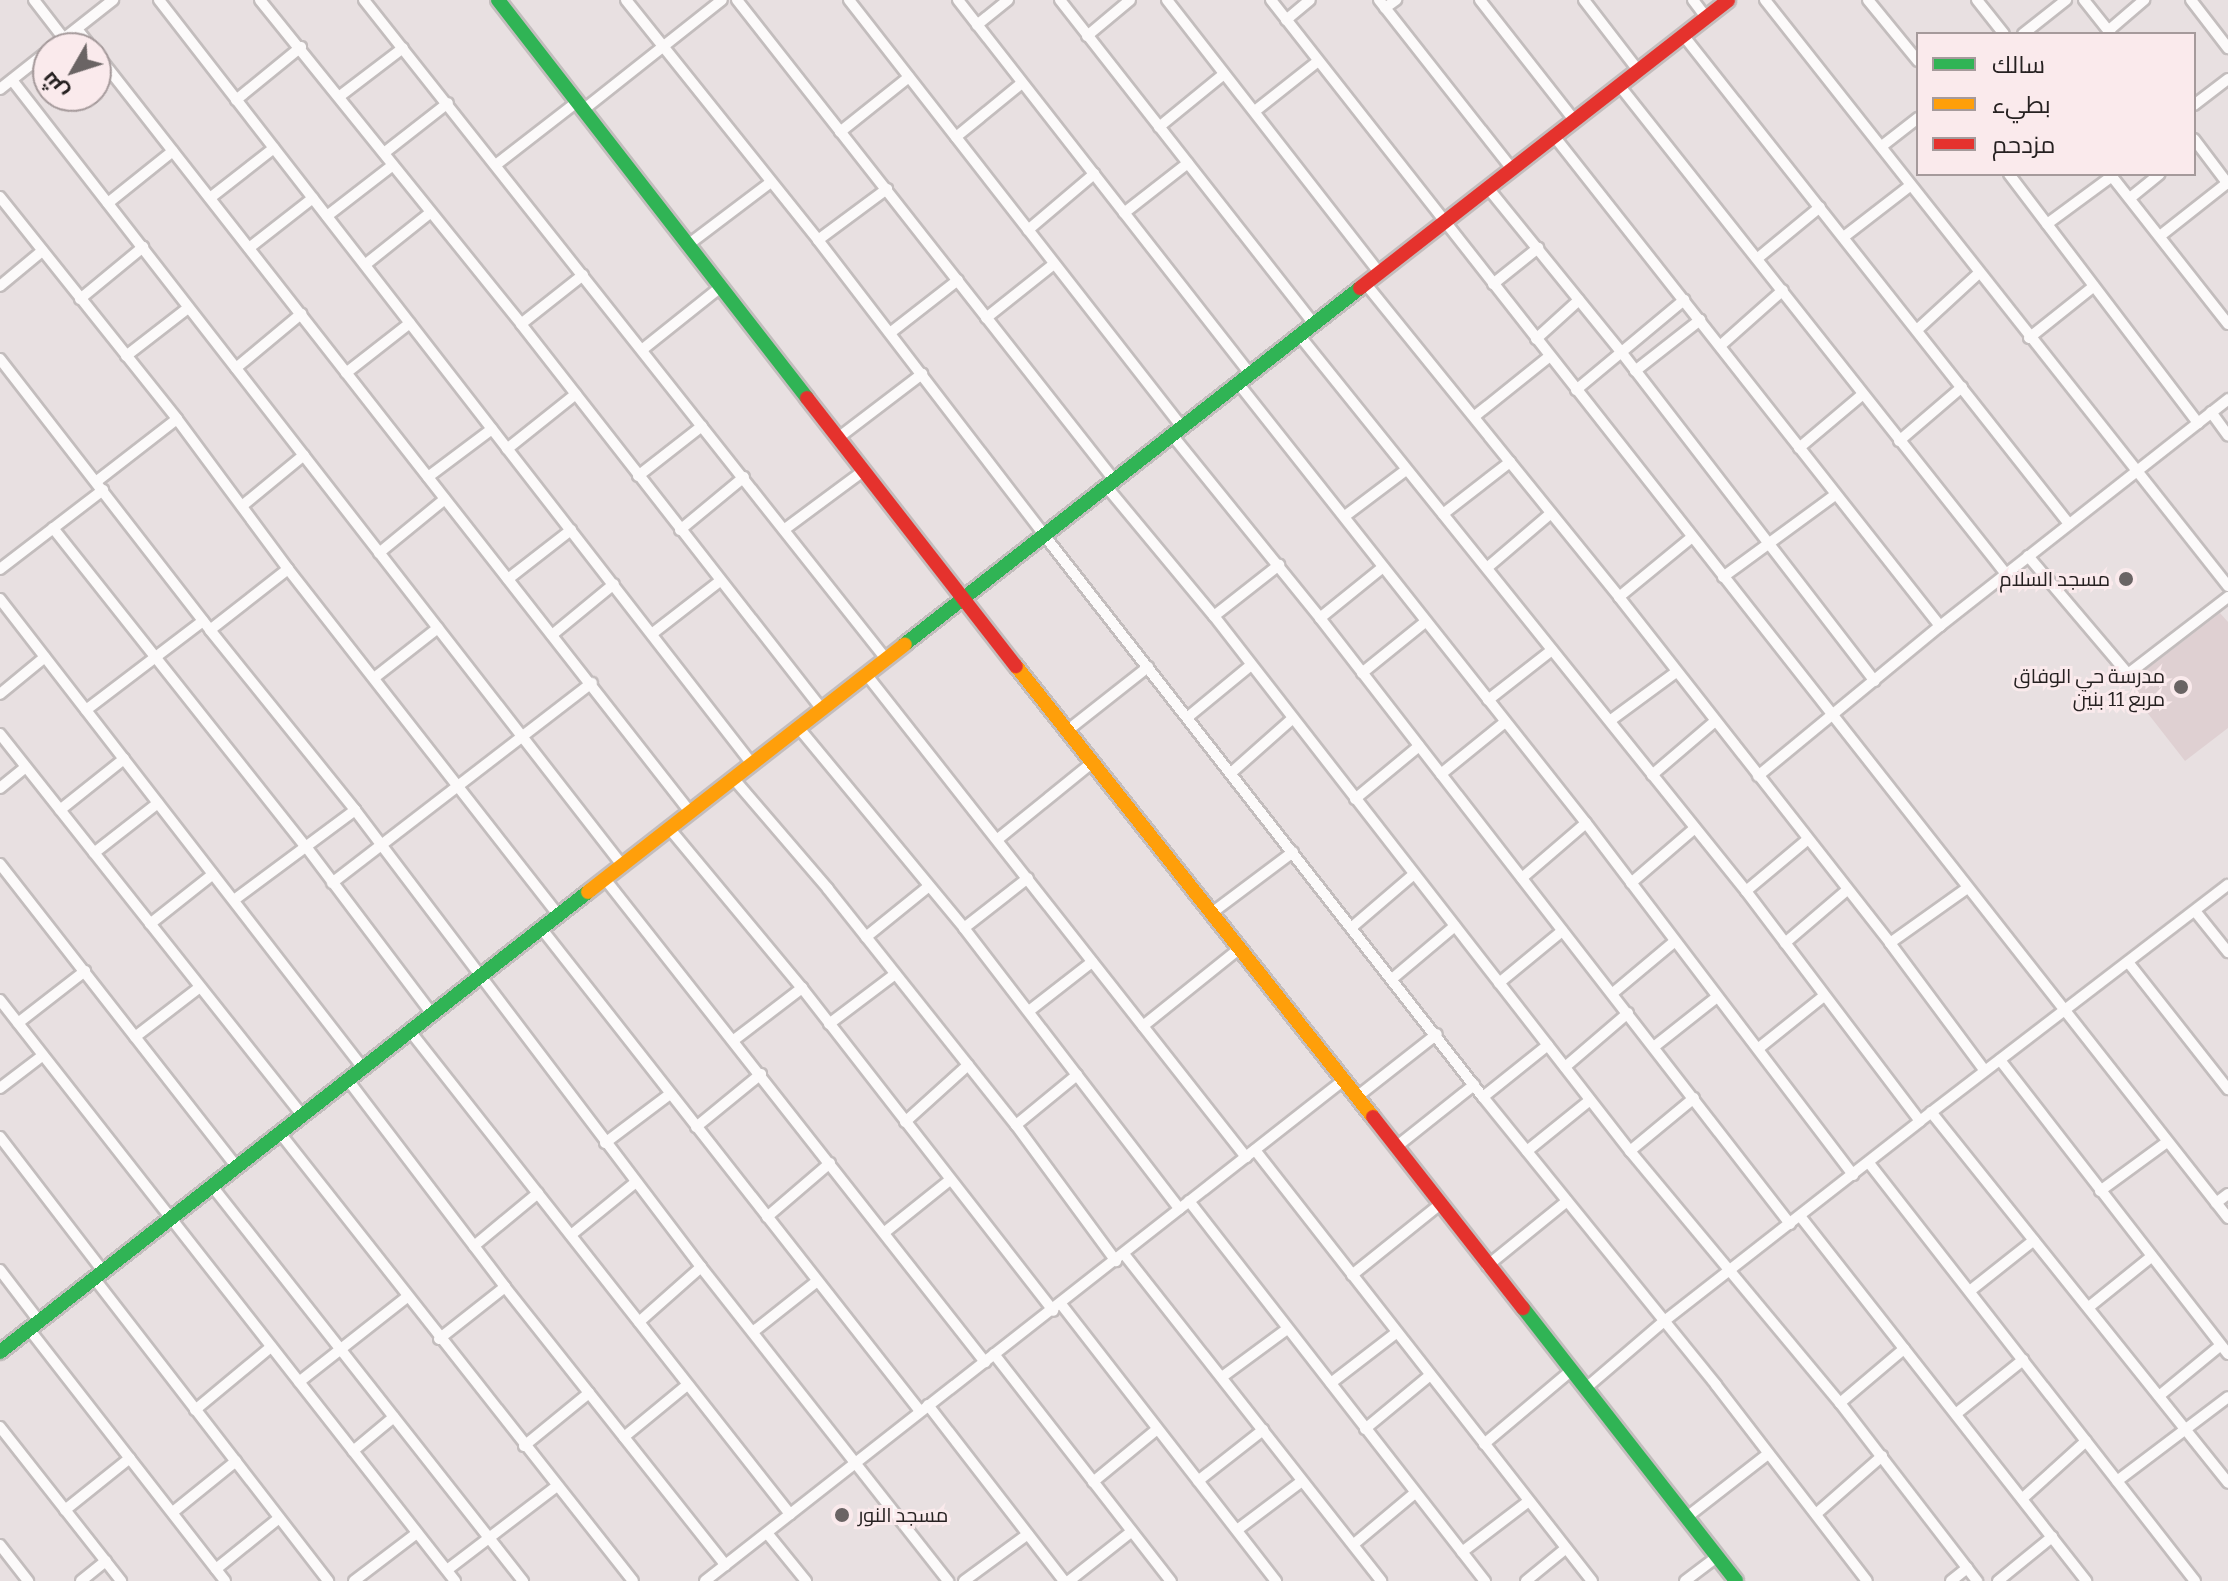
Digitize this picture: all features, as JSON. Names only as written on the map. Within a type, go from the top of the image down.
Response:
[{"type":"street","points":[[34,0],[59,32]]},
{"type":"street","points":[[73,32],[113,0]]},
{"type":"street","points":[[159,0],[752,764]]},
{"type":"street","points":[[260,0],[301,47],[521,324],[822,709]]},
{"type":"street","points":[[498,0],[963,599],[1345,1079],[1439,1205],[1736,1581]]},
{"type":"street","points":[[626,0],[818,240],[1483,1097],[1867,1581]]},
{"type":"street","points":[[497,164],[663,47],[722,0]]},
{"type":"street","points":[[737,0],[958,280],[1110,483],[1590,1100],[1840,1403],[1977,1581]]},
{"type":"street","points":[[849,0],[1054,264],[1362,673],[1655,1046],[1790,1224]]},
{"type":"street","points":[[958,0],[1124,213],[1383,567],[1586,823],[1853,1175]]},
{"type":"street","points":[[977,25],[1008,0]]},
{"type":"street","points":[[1060,0],[1314,324]]},
{"type":"street","points":[[1087,36],[1130,0]]},
{"type":"street","points":[[1167,0],[1379,272]]},
{"type":"street","points":[[1271,0],[1966,889],[2228,1218]]},
{"type":"street","points":[[1286,20],[1310,0]]},
{"type":"street","points":[[1396,0],[1382,4],[1512,169]]},
{"type":"street","points":[[1480,0],[1574,120]]},
{"type":"street","points":[[1584,0],[1638,70]]},
{"type":"street","points":[[1693,0],[1706,17]]},
{"type":"street","points":[[0,1352],[1728,0]]},
{"type":"street","points":[[1765,0],[2228,586]]},
{"type":"street","points":[[1868,0],[1916,59]]},
{"type":"street","points":[[1977,0],[2002,32]]},
{"type":"street","points":[[2026,32],[2066,0]]},
{"type":"street","points":[[2084,0],[2110,32],[2144,0]]},
{"type":"street","points":[[2191,0],[2228,48]]},
{"type":"street","points":[[366,1],[886,659]]},
{"type":"street","points":[[1683,35],[1845,236],[2069,524]]},
{"type":"street","points":[[236,100],[301,47]]},
{"type":"street","points":[[340,96],[403,48]]},
{"type":"street","points":[[1255,111],[1318,61]]},
{"type":"street","points":[[0,88],[32,64]]},
{"type":"street","points":[[112,73],[690,812]]},
{"type":"street","points":[[1159,127],[1224,74]]},
{"type":"street","points":[[840,132],[909,77]]},
{"type":"street","points":[[2196,103],[2228,79]]},
{"type":"street","points":[[12,80],[622,865]]},
{"type":"street","points":[[956,137],[1022,83]]},
{"type":"street","points":[[1619,85],[2006,574]]},
{"type":"street","points":[[384,153],[448,103]]},
{"type":"street","points":[[1882,146],[1916,120]]},
{"type":"street","points":[[1554,136],[1940,626]]},
{"type":"street","points":[[2160,236],[2228,183],[2196,144]]},
{"type":"street","points":[[210,198],[274,148]]},
{"type":"street","points":[[108,203],[173,151]]},
{"type":"street","points":[[1124,213],[1188,163]]},
{"type":"street","points":[[327,216],[393,165]]},
{"type":"street","points":[[1028,230],[1094,174]]},
{"type":"street","points":[[2011,176],[2198,423]]},
{"type":"street","points":[[2047,224],[2110,176]]},
{"type":"street","points":[[2112,176],[2228,324]]},
{"type":"street","points":[[2130,198],[2158,176]]},
{"type":"street","points":[[689,244],[771,182]]},
{"type":"street","points":[[1845,236],[1911,185]]},
{"type":"street","points":[[1488,188],[1622,353],[1875,681]]},
{"type":"street","points":[[818,240],[887,189]]},
{"type":"street","points":[[0,197],[177,419],[288,569],[558,915]]},
{"type":"street","points":[[249,248],[313,198]]},
{"type":"street","points":[[1758,258],[1820,207]]},
{"type":"street","points":[[366,264],[430,213]]},
{"type":"street","points":[[80,299],[143,247]]},
{"type":"street","points":[[1493,284],[1538,248]]},
{"type":"street","points":[[0,286],[42,251]]},
{"type":"street","points":[[986,318],[1054,264]]},
{"type":"street","points":[[1918,329],[1979,273]]},
{"type":"street","points":[[521,324],[583,275]]},
{"type":"street","points":[[890,333],[958,280]]},
{"type":"street","points":[[1365,283],[1619,597],[1890,943],[1985,1071]]},
{"type":"street","points":[[643,349],[722,286]]},
{"type":"street","points":[[2029,338],[2093,287]]},
{"type":"street","points":[[1720,346],[1783,290]]},
{"type":"street","points":[[1536,339],[1579,300]]},
{"type":"street","points":[[1576,390],[1684,300]]},
{"type":"street","points":[[126,356],[188,308]]},
{"type":"street","points":[[236,368],[301,314]]},
{"type":"street","points":[[1635,371],[1700,320]]},
{"type":"street","points":[[346,373],[410,323]]},
{"type":"street","points":[[1299,335],[1611,720],[1746,891],[1920,1121]]},
{"type":"street","points":[[1475,416],[1550,356]]},
{"type":"street","points":[[0,359],[206,626],[355,810],[605,1143],[948,1581]]},
{"type":"street","points":[[838,438],[922,374]]},
{"type":"street","points":[[1899,441],[1962,387]]},
{"type":"street","points":[[507,449],[576,394]]},
{"type":"street","points":[[1799,448],[1862,395]]},
{"type":"street","points":[[1758,776],[1940,626],[2228,399]]},
{"type":"street","points":[[2211,412],[2228,435]]},
{"type":"street","points":[[0,569],[53,528],[177,419]]},
{"type":"street","points":[[638,476],[702,426]]},
{"type":"street","points":[[428,477],[492,429]]},
{"type":"street","points":[[242,506],[304,455]]},
{"type":"street","points":[[1443,514],[1510,462]]},
{"type":"street","points":[[1345,516],[1406,470]]},
{"type":"street","points":[[785,529],[863,471]]},
{"type":"street","points":[[680,530],[744,477]]},
{"type":"street","points":[[1723,577],[1835,495]]},
{"type":"street","points":[[379,553],[445,499]]},
{"type":"street","points":[[1488,567],[1550,514]]},
{"type":"street","points":[[53,528],[307,848],[432,1014]]},
{"type":"street","points":[[508,579],[571,530]]},
{"type":"street","points":[[1619,597],[1692,537]]},
{"type":"street","points":[[2028,556],[2128,674],[2228,597]]},
{"type":"street","points":[[1214,616],[1279,565]]},
{"type":"street","points":[[1320,618],[1383,567]]},
{"type":"street","points":[[86,710],[288,569]]},
{"type":"street","points":[[653,633],[720,581]]},
{"type":"street","points":[[552,635],[614,584]]},
{"type":"street","points":[[0,599],[363,1068]]},
{"type":"street","points":[[1362,673],[1425,622]]},
{"type":"street","points":[[374,678],[438,628]]},
{"type":"street","points":[[1488,700],[1552,650]]},
{"type":"street","points":[[0,694],[45,657]]},
{"type":"street","points":[[1188,717],[1251,665]]},
{"type":"street","points":[[1068,730],[1148,667]]},
{"type":"street","points":[[1611,720],[1676,672]]},
{"type":"street","points":[[866,674],[1143,1026],[1352,1275],[1592,1581]]},
{"type":"street","points":[[332,883],[592,683]]},
{"type":"street","points":[[1231,773],[1292,719]]},
{"type":"street","points":[[1441,774],[1505,722]]},
{"type":"street","points":[[1652,775],[1714,722]]},
{"type":"street","points":[[798,727],[964,928],[1180,1209]]},
{"type":"street","points":[[0,734],[302,1115]]},
{"type":"street","points":[[1355,799],[1419,746]]},
{"type":"street","points":[[60,810],[124,759]]},
{"type":"street","points":[[998,839],[1093,762]]},
{"type":"street","points":[[0,788],[26,767]]},
{"type":"street","points":[[733,778],[866,937],[1120,1258],[1222,1377],[1381,1581]]},
{"type":"street","points":[[94,853],[158,803]]},
{"type":"street","points":[[234,900],[355,810]]},
{"type":"street","points":[[1522,878],[1586,823]]},
{"type":"street","points":[[669,828],[802,988],[950,1180],[1198,1481],[1276,1581]]},
{"type":"street","points":[[1631,883],[1695,828]]},
{"type":"street","points":[[1746,891],[1807,840]]},
{"type":"street","points":[[1213,912],[1293,852]]},
{"type":"street","points":[[2,870],[85,971],[237,1167]]},
{"type":"street","points":[[150,924],[213,874]]},
{"type":"street","points":[[1351,928],[1414,874]]},
{"type":"street","points":[[964,928],[1028,878]]},
{"type":"street","points":[[605,879],[885,1232],[1093,1482],[1171,1581]]},
{"type":"street","points":[[1586,1388],[1663,1322],[1931,1112],[2228,885]]},
{"type":"street","points":[[866,937],[929,886]]},
{"type":"street","points":[[1890,943],[1966,889]]},
{"type":"street","points":[[1785,943],[1847,890]]},
{"type":"street","points":[[2195,911],[2228,952]]},
{"type":"street","points":[[1392,979],[1455,926]]},
{"type":"street","points":[[541,928],[816,1282],[1067,1581],[1132,1531]]},
{"type":"street","points":[[1499,983],[1562,931]]},
{"type":"street","points":[[1613,993],[1674,942]]},
{"type":"street","points":[[1143,1026],[1240,948]]},
{"type":"street","points":[[1029,1011],[1092,962]]},
{"type":"street","points":[[2128,962],[2228,1089]]},
{"type":"street","points":[[18,1023],[85,971]]},
{"type":"street","points":[[829,1024],[895,974]]},
{"type":"street","points":[[135,1037],[200,987]]},
{"type":"street","points":[[734,1040],[802,988]]},
{"type":"street","points":[[1759,1048],[1824,996]]},
{"type":"street","points":[[1655,1046],[1717,997]]},
{"type":"street","points":[[0,1000],[455,1581]]},
{"type":"street","points":[[1565,1067],[1628,1013]]},
{"type":"street","points":[[410,1031],[686,1386],[790,1514]]},
{"type":"street","points":[[1358,1096],[1437,1034]]},
{"type":"street","points":[[1483,1097],[1548,1045]]},
{"type":"street","points":[[0,1088],[42,1056]]},
{"type":"street","points":[[2000,1060],[2228,1354]]},
{"type":"street","points":[[905,1122],[968,1065]]},
{"type":"street","points":[[696,1127],[761,1074]]},
{"type":"street","points":[[1016,1125],[1077,1075]]},
{"type":"street","points":[[712,1579],[725,1565],[1057,1308],[1345,1079]]},
{"type":"street","points":[[348,1080],[505,1287],[725,1565]]},
{"type":"street","points":[[1396,1147],[1474,1085]]},
{"type":"street","points":[[605,1143],[670,1094]]},
{"type":"street","points":[[1630,1151],[1694,1098]]},
{"type":"street","points":[[1527,1151],[1590,1100]]},
{"type":"street","points":[[1931,1112],[2228,1483]]},
{"type":"street","points":[[280,1133],[439,1339],[633,1581]]},
{"type":"street","points":[[0,1137],[195,1410],[328,1581]]},
{"type":"street","points":[[2100,1191],[2167,1142]]},
{"type":"street","points":[[767,1217],[830,1163]]},
{"type":"street","points":[[1869,1163],[2195,1581]]},
{"type":"street","points":[[885,1232],[950,1180]]},
{"type":"street","points":[[571,1235],[636,1182]]},
{"type":"street","points":[[212,1186],[523,1581]]},
{"type":"street","points":[[474,1246],[538,1193]]},
{"type":"street","points":[[2216,1203],[2228,1194]]},
{"type":"street","points":[[1189,1201],[1485,1581]]},
{"type":"street","points":[[1487,1266],[1567,1201]]},
{"type":"street","points":[[1352,1275],[1439,1205]]},
{"type":"street","points":[[1800,1216],[2086,1581]]},
{"type":"street","points":[[1971,1290],[2034,1240]]},
{"type":"street","points":[[2089,1307],[2151,1257]]},
{"type":"street","points":[[639,1322],[701,1267]]},
{"type":"street","points":[[0,1270],[34,1325],[130,1458],[225,1581]]},
{"type":"street","points":[[754,1331],[816,1282]]},
{"type":"street","points":[[439,1339],[505,1287]]},
{"type":"street","points":[[299,1382],[407,1297]]},
{"type":"street","points":[[1222,1377],[1287,1329]]},
{"type":"street","points":[[1331,1383],[1396,1333]]},
{"type":"street","points":[[2159,1396],[2221,1345]]},
{"type":"street","points":[[195,1410],[271,1347]]},
{"type":"street","points":[[1840,1403],[1904,1349]]},
{"type":"street","points":[[1957,1413],[2023,1360]]},
{"type":"street","points":[[1484,1444],[1572,1370]]},
{"type":"street","points":[[1365,1429],[1429,1376]]},
{"type":"street","points":[[624,1437],[686,1386]]},
{"type":"street","points":[[524,1446],[589,1393]]},
{"type":"street","points":[[2117,1481],[2228,1397]]},
{"type":"street","points":[[353,1451],[394,1417]]},
{"type":"street","points":[[0,1427],[121,1581]]},
{"type":"street","points":[[1093,1482],[1156,1430]]},
{"type":"street","points":[[1198,1481],[1263,1430]]},
{"type":"street","points":[[2023,1498],[2086,1441]]},
{"type":"street","points":[[1687,1517],[1768,1454]]},
{"type":"street","points":[[1816,1514],[1882,1456]]},
{"type":"street","points":[[65,1510],[130,1458]]},
{"type":"street","points":[[173,1512],[236,1461]]},
{"type":"street","points":[[1237,1530],[1302,1481]]},
{"type":"street","points":[[447,1570],[557,1486]]},
{"type":"street","points":[[1354,1544],[1415,1493]]},
{"type":"street","points":[[1462,1552],[1529,1501]]},
{"type":"street","points":[[216,1569],[279,1518]]},
{"type":"street","points":[[354,1581],[417,1533]]},
{"type":"street","points":[[767,1533],[806,1581]]},
{"type":"street","points":[[964,1581],[1028,1534]]},
{"type":"street","points":[[1998,1581],[2052,1537]]},
{"type":"street","points":[[0,1545],[4,1560],[28,1581]]},
{"type":"street","points":[[1526,1581],[1565,1549]]},
{"type":"street","points":[[1685,1581],[1718,1556]]},
{"type":"street","points":[[81,1581],[106,1561]]},
{"type":"street","points":[[1951,1581],[1967,1568]]},
{"type":"shaded area","name":"مدرسة حي الوفاق مربع 11 بنين","points":[[2220,613],[2228,622],[2228,728],[2185,761],[2135,697],[2135,678]]},
{"type":"traffic: fast","points":[[498,0],[807,398]]},
{"type":"traffic: fast","points":[[905,644],[1360,288]]},
{"type":"traffic: fast","points":[[0,1352],[588,892]]},
{"type":"traffic: fast","points":[[1523,1308],[1736,1581]]},
{"type":"traffic: slow","points":[[588,892],[905,644]]},
{"type":"traffic: slow","points":[[1016,666],[1373,1117]]},
{"type":"traffic: jam","points":[[1360,288],[1728,0]]},
{"type":"traffic: jam","points":[[807,398],[1016,666]]},
{"type":"traffic: jam","points":[[1373,1117],[1523,1308]]},
{"type":"place","name":"مسجد السلام","points":[[2126,579]]},
{"type":"place","name":"مدرسة حي الوفاق مربع 11 بنين","points":[[2181,687]]},
{"type":"place","name":"مسجد النور","points":[[842,1515]]}]
